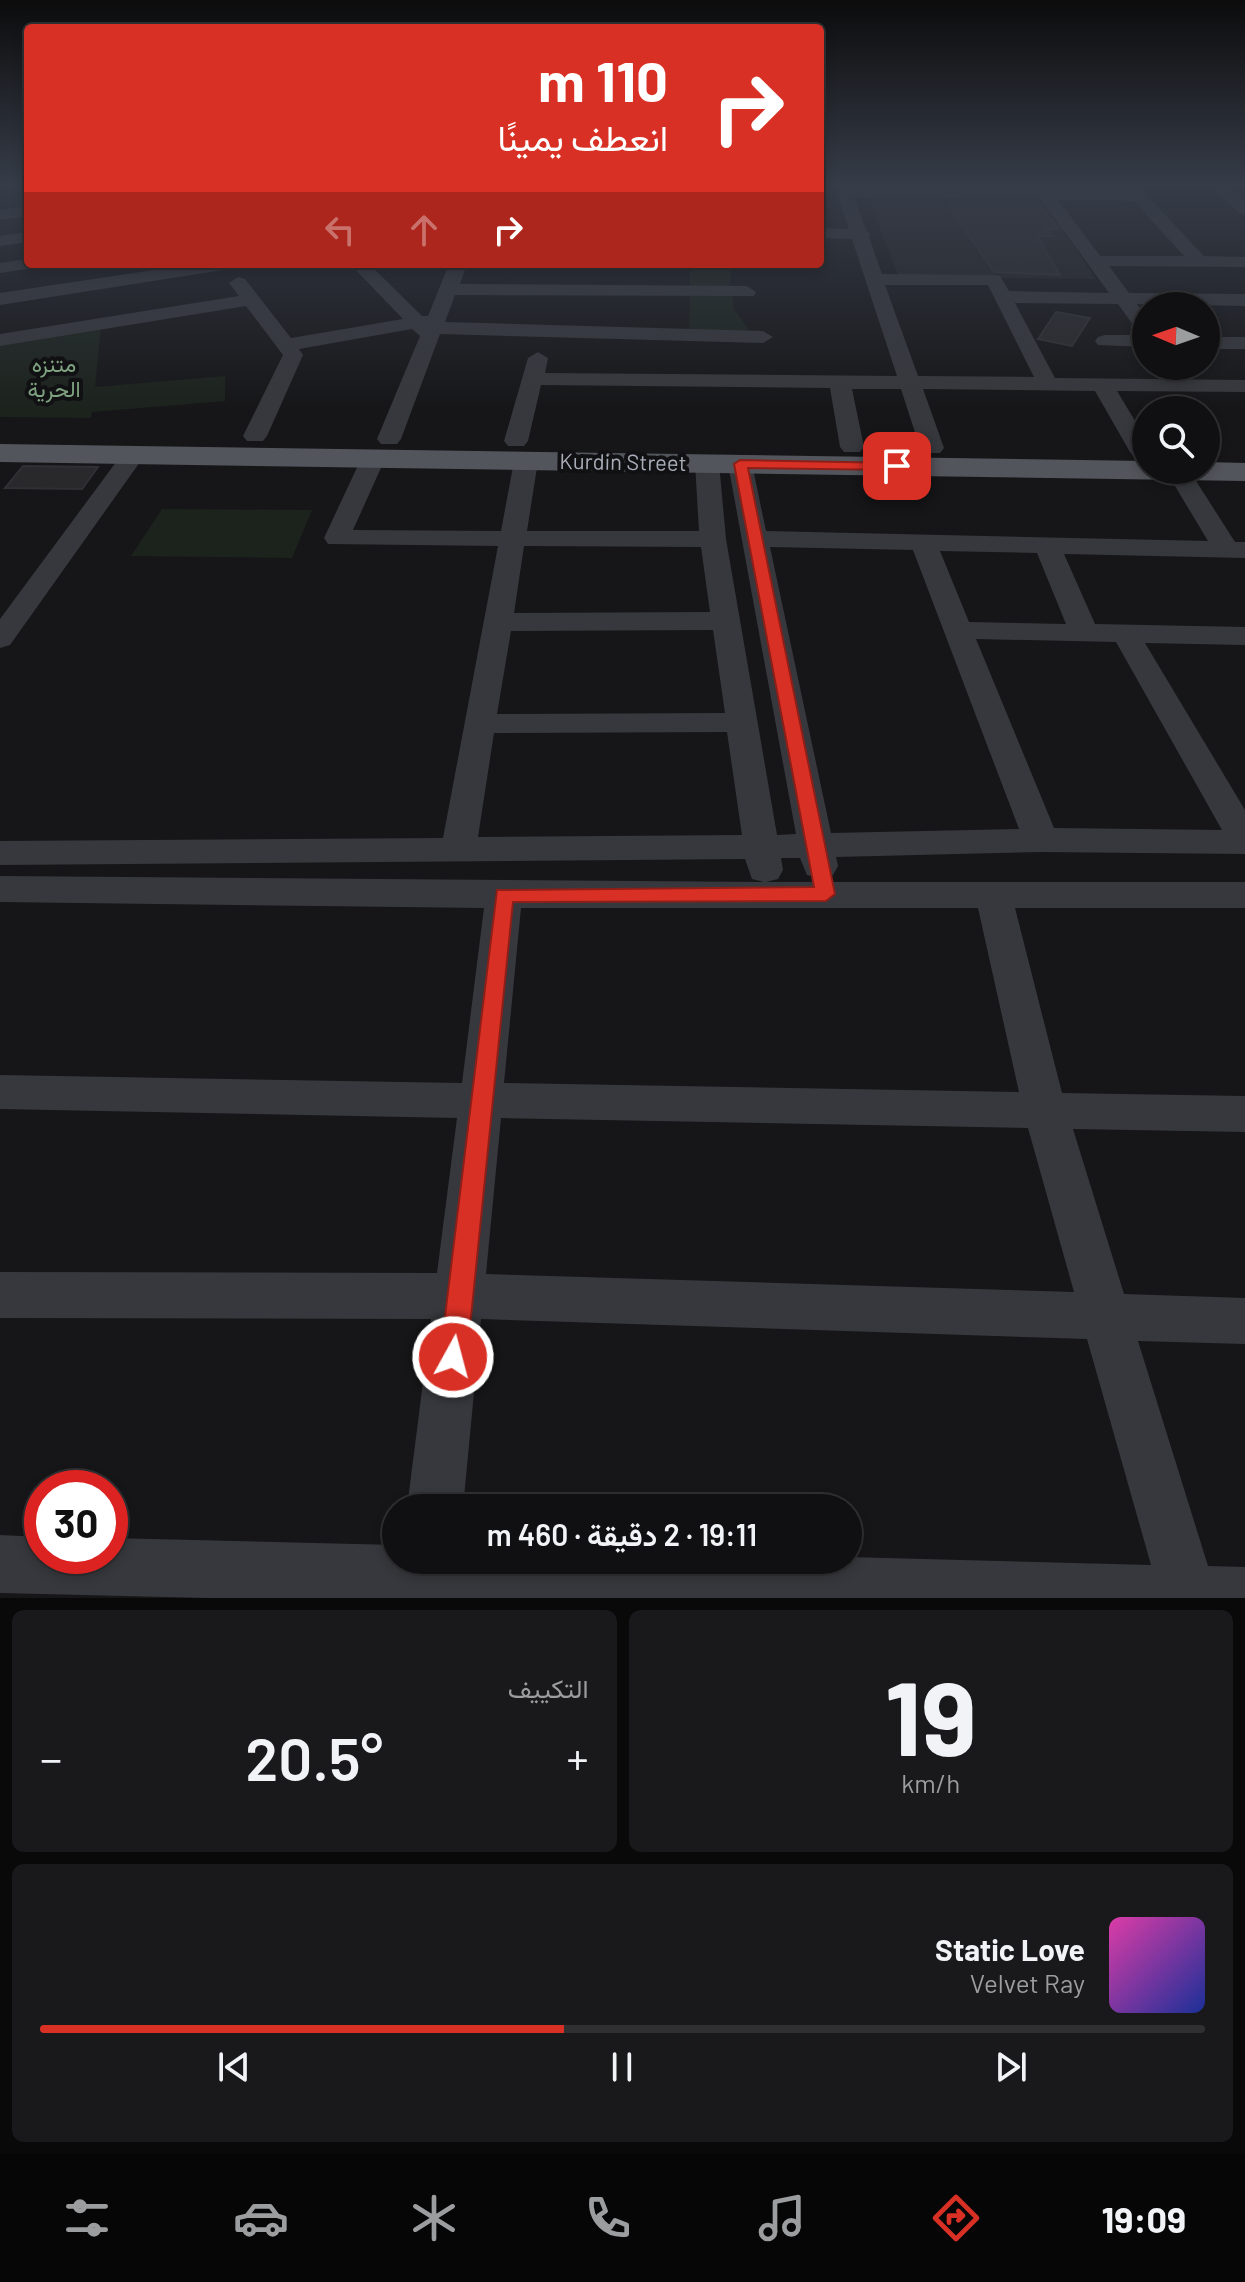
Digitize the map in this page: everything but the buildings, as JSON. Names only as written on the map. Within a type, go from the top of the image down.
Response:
[{"type":"main road","name":"Kurdin Street","points":[[0,433],[255,436],[381,449]]},
{"type":"main road","name":"Kurdin Street","points":[[0,453],[133,455],[381,449],[521,451],[852,447],[1132,452]]},
{"type":"main road","name":"Kurdin Street","points":[[521,451],[707,463],[1132,470]]},
{"type":"main road","points":[[1220,453],[1245,453]]},
{"type":"main road","name":"Kurdin Street","points":[[1220,472],[1245,472]]},
{"type":"street","points":[[871,262],[932,448]]},
{"type":"street","points":[[1096,262],[1132,310]]},
{"type":"street","points":[[1155,262],[1245,262]]},
{"type":"street","points":[[0,268],[24,265]]},
{"type":"street","points":[[0,299],[213,268]]},
{"type":"street","points":[[228,268],[293,355],[255,436]]},
{"type":"street","points":[[363,268],[428,327]]},
{"type":"street","points":[[456,268],[428,327],[381,449],[337,538],[713,539]]},
{"type":"street","points":[[877,279],[994,280],[1047,383]]},
{"type":"street","points":[[448,289],[681,329],[770,348]]},
{"type":"street","points":[[49,291],[67,329]]},
{"type":"street","points":[[1003,297],[1245,300]]},
{"type":"street","points":[[533,379],[681,329],[750,299],[770,348],[791,382]]},
{"type":"street","points":[[0,340],[251,300]]},
{"type":"street","points":[[287,345],[428,327],[681,329],[791,382],[1245,386]]},
{"type":"street","points":[[458,850],[512,540],[521,451],[533,379],[545,330]]},
{"type":"street","points":[[1105,341],[1132,341]]},
{"type":"street","points":[[1220,343],[1245,343]]},
{"type":"street","points":[[1184,380],[1188,386]]},
{"type":"street","points":[[840,382],[852,447]]},
{"type":"street","points":[[1102,384],[1132,433]]},
{"type":"street","points":[[0,639],[133,455]]},
{"type":"street","points":[[707,463],[713,539],[769,893]]},
{"type":"street","points":[[740,464],[826,894]]},
{"type":"street","points":[[1188,484],[1236,550]]},
{"type":"street","points":[[754,539],[1236,550]]},
{"type":"street","points":[[924,545],[1041,840]]},
{"type":"street","points":[[1047,546],[1084,633]]},
{"type":"street","points":[[498,622],[728,621]]},
{"type":"street","points":[[959,630],[1245,636]]},
{"type":"street","points":[[1125,633],[1245,841]]},
{"type":"street","points":[[480,724],[743,722]]},
{"type":"street","points":[[0,853],[761,847],[1041,840],[1245,841]]},
{"type":"street","points":[[0,889],[504,895],[1245,895]]},
{"type":"street","points":[[993,893],[1045,1110],[1189,1596]]},
{"type":"street","points":[[437,1494],[504,895]]},
{"type":"street","points":[[0,1092],[1245,1114]]},
{"type":"street","points":[[0,1295],[461,1296],[1245,1321]]},
{"type":"street","points":[[0,1564],[427,1578],[1245,1596]]},
{"type":"shaded area","points":[[893,262],[1084,262],[1096,279],[899,277]]},
{"type":"green space","points":[[690,268],[732,268],[729,290],[690,289]]},
{"type":"green space","points":[[690,293],[732,294],[734,309],[752,334],[689,331]]},
{"type":"green space","name":"متنزه الحرية","points":[[101,328],[95,387],[225,376],[225,401],[92,412],[91,418],[0,417],[0,344]]},
{"type":"green space","points":[[162,509],[312,510],[292,558],[131,556]]},
{"type":"route","points":[[453,1357],[504,895],[826,894],[740,464],[897,466]]}]
